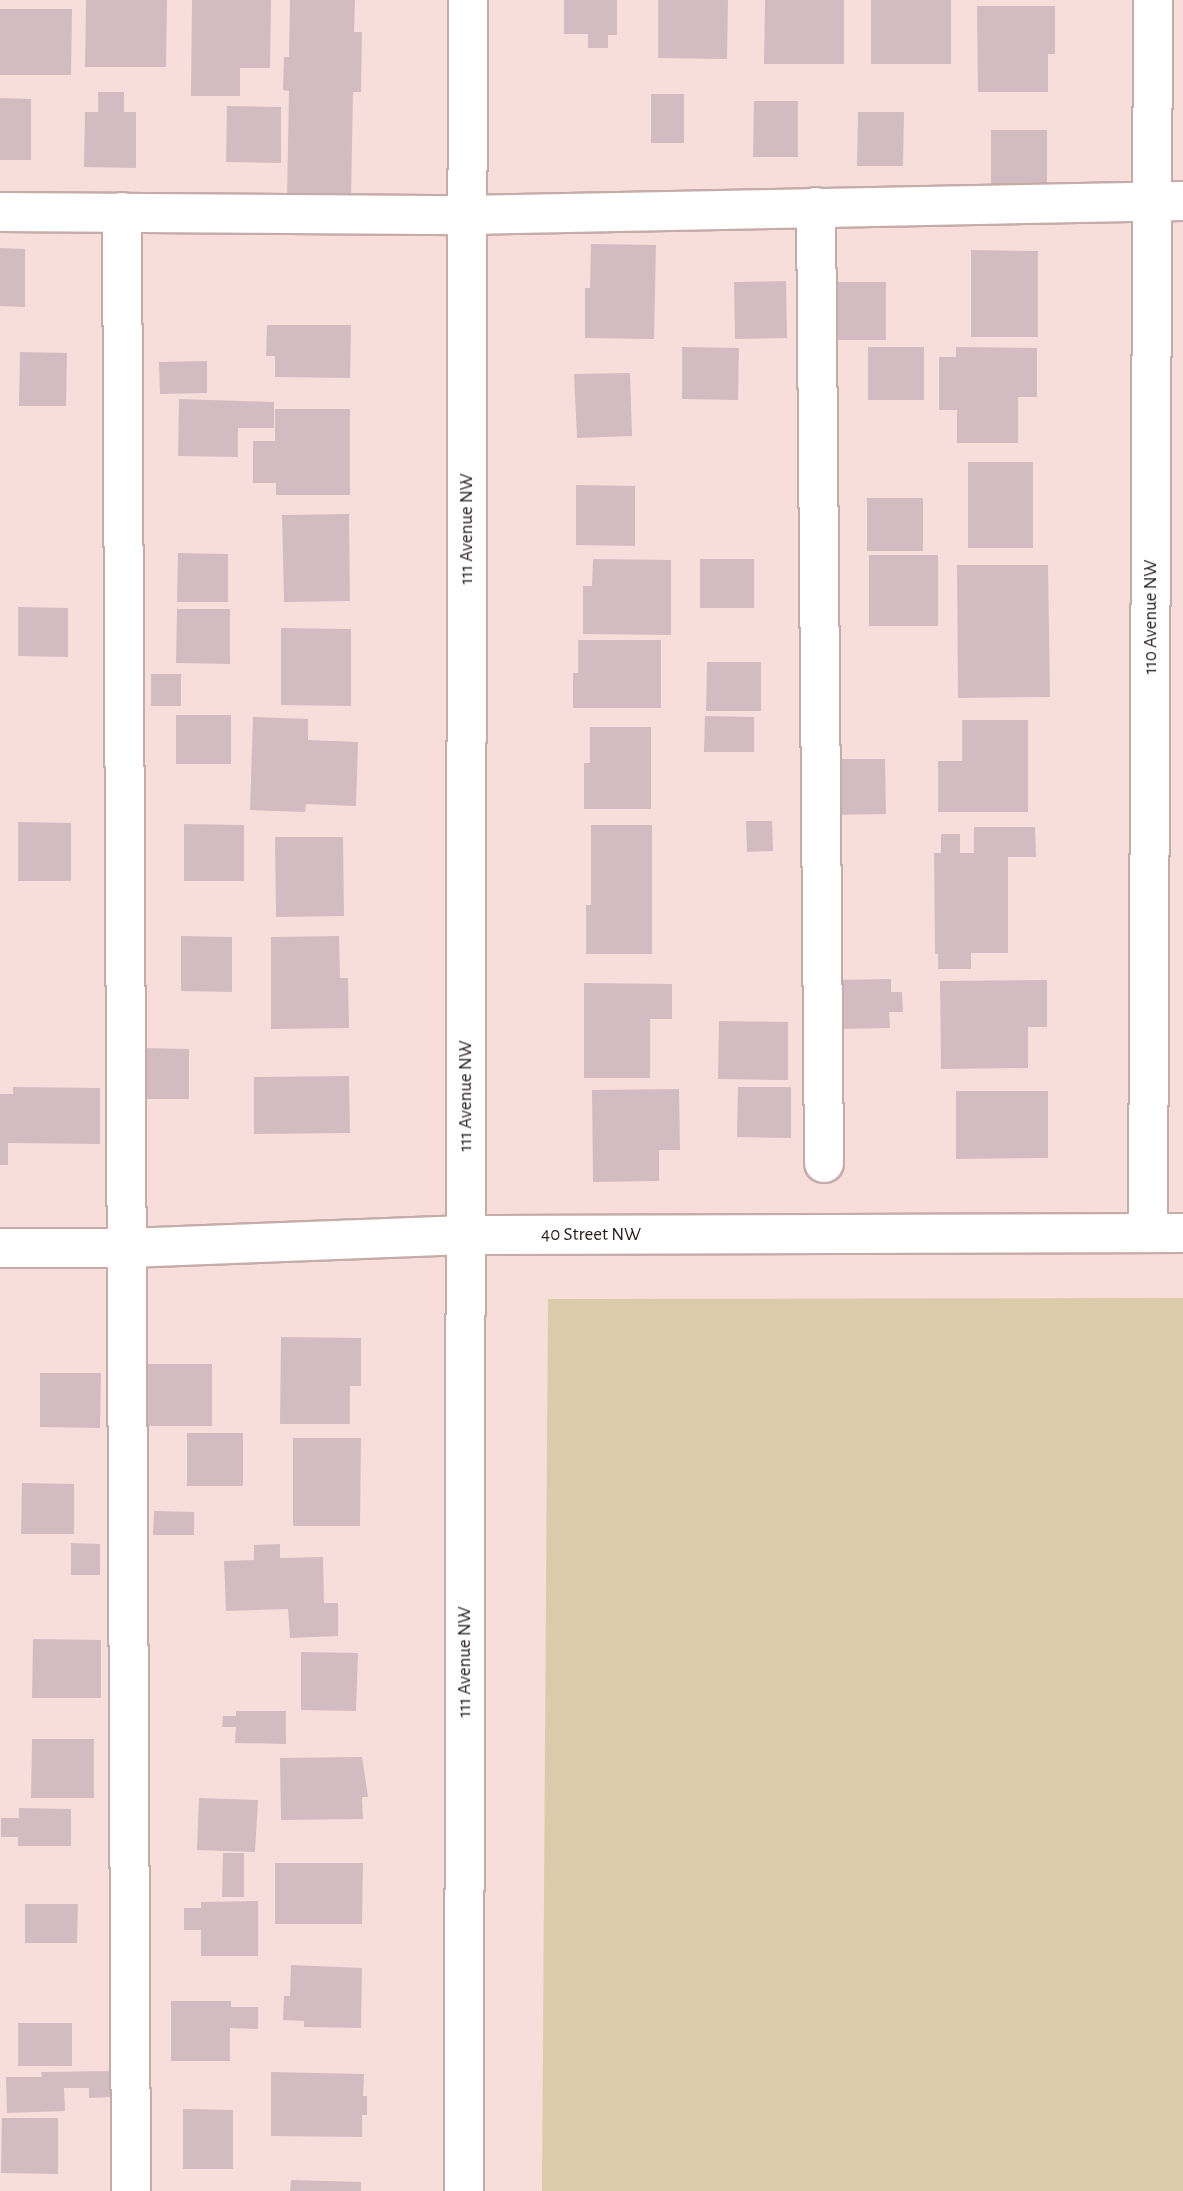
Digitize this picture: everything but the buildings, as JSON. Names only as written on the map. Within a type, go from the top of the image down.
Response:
[{"type":"street","name":"111 Avenue NW","points":[[464,2191],[468,0]]},
{"type":"street","name":"110 Avenue NW","points":[[1153,0],[1168,200],[1166,1233]]},
{"type":"street","points":[[0,212],[468,215],[1168,200]]},
{"type":"street","points":[[816,207],[824,1163]]},
{"type":"street","points":[[122,212],[131,2191]]},
{"type":"street","name":"40 Street NW","points":[[0,1248],[128,1248],[466,1235],[1166,1233]]},
{"type":"shaded area","points":[[1183,1298],[1183,2191],[542,2191],[548,1299]]}]
